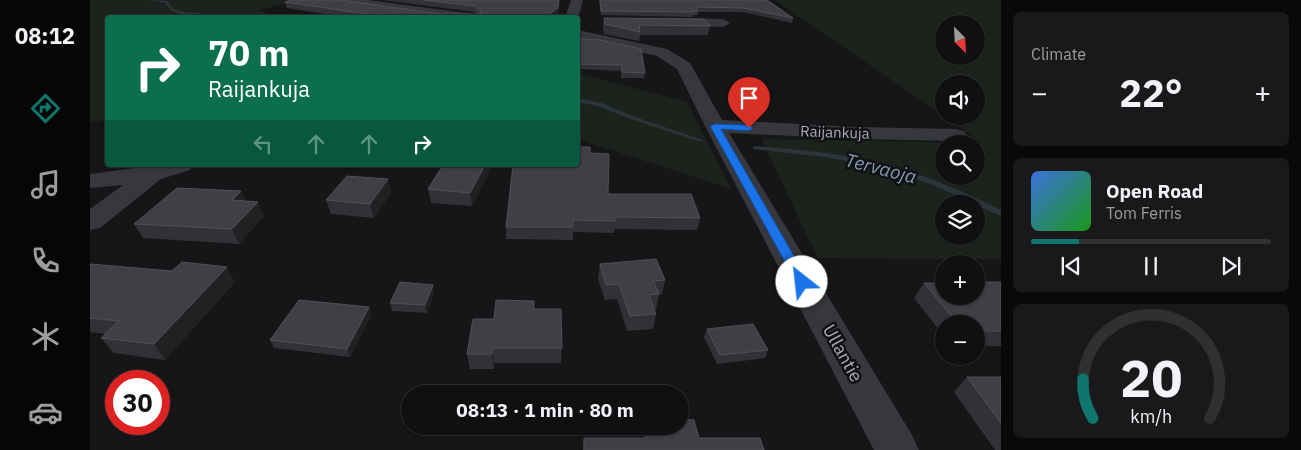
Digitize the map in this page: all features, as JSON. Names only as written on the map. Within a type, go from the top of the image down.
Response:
[{"type":"street","points":[[572,15],[577,0]]},
{"type":"street","points":[[351,1],[452,15]]},
{"type":"street","points":[[657,22],[723,23]]},
{"type":"street","name":"Ullantie","points":[[580,25],[662,52],[684,66],[715,126],[897,450]]},
{"type":"street","name":"Raijankuja","points":[[715,126],[856,133],[956,135]]},
{"type":"street","points":[[90,181],[153,174],[176,167]]},
{"type":"street","points":[[90,222],[153,174]]},
{"type":"shaded area","points":[[90,0],[298,0],[259,10],[271,15],[105,15],[105,120],[90,122]]},
{"type":"shaded area","points":[[775,0],[1001,0],[1001,259],[985,259],[985,255],[935,255],[935,259],[818,258],[763,143],[763,139],[935,142],[935,185],[985,185],[985,135],[971,135],[957,125],[985,125],[985,75],[935,75],[935,110]]},
{"type":"shaded area","points":[[580,74],[687,102],[731,189],[580,140]]},
{"type":"building","points":[[292,0],[340,0],[441,14],[480,14],[481,12],[474,6],[424,0],[559,0],[558,8],[548,15],[373,15],[285,2]]},
{"type":"building","points":[[600,0],[767,0],[793,18],[744,8],[696,7],[698,11],[692,11],[694,12],[601,11]]},
{"type":"building","points":[[604,18],[704,19],[710,26],[639,25],[640,32],[605,24]]},
{"type":"building","points":[[580,39],[600,40],[641,49],[645,73],[622,72],[622,65],[580,64]]},
{"type":"building","points":[[580,147],[590,147],[590,153],[609,154],[608,194],[691,194],[700,218],[615,217],[615,221],[573,220],[573,227],[506,227],[513,167],[580,167]]},
{"type":"building","points":[[442,167],[484,167],[470,193],[428,189]]},
{"type":"building","points":[[347,176],[388,179],[370,204],[326,200]]},
{"type":"building","points":[[177,188],[241,191],[232,200],[258,202],[232,229],[134,224]]},
{"type":"building","points":[[656,259],[665,280],[653,281],[659,294],[649,295],[656,314],[630,316],[619,284],[606,285],[600,264]]},
{"type":"building","points":[[182,262],[227,267],[154,344],[101,338],[119,321],[90,318],[90,264],[172,271]]},
{"type":"building","points":[[400,282],[433,285],[425,305],[390,303]]},
{"type":"building","points":[[985,282],[1001,282],[1001,331],[985,331],[985,315],[951,315],[942,305],[985,305]]},
{"type":"building","points":[[924,283],[935,283],[935,296]]},
{"type":"building","points":[[299,300],[369,307],[347,349],[270,340]]},
{"type":"building","points":[[496,300],[534,301],[534,309],[561,309],[562,348],[493,348],[492,354],[467,354],[473,319],[494,319]]},
{"type":"building","points":[[753,324],[768,350],[720,355],[707,329]]},
{"type":"building","points":[[967,377],[1001,377],[1001,423]]},
{"type":"building","points":[[689,420],[694,420],[699,438],[760,438],[764,450],[584,450],[584,438],[647,438],[646,435],[689,435]]},
{"type":"waterway","name":"Tervaoja","points":[[151,0],[166,2],[173,10],[182,13],[203,15]]},
{"type":"waterway","name":"Tervaoja","points":[[580,100],[600,104],[630,117],[700,140]]},
{"type":"waterway","name":"Tervaoja","points":[[755,148],[825,155],[878,164],[936,183],[1001,213]]},
{"type":"route","points":[[749,128],[715,126],[802,282]]}]
